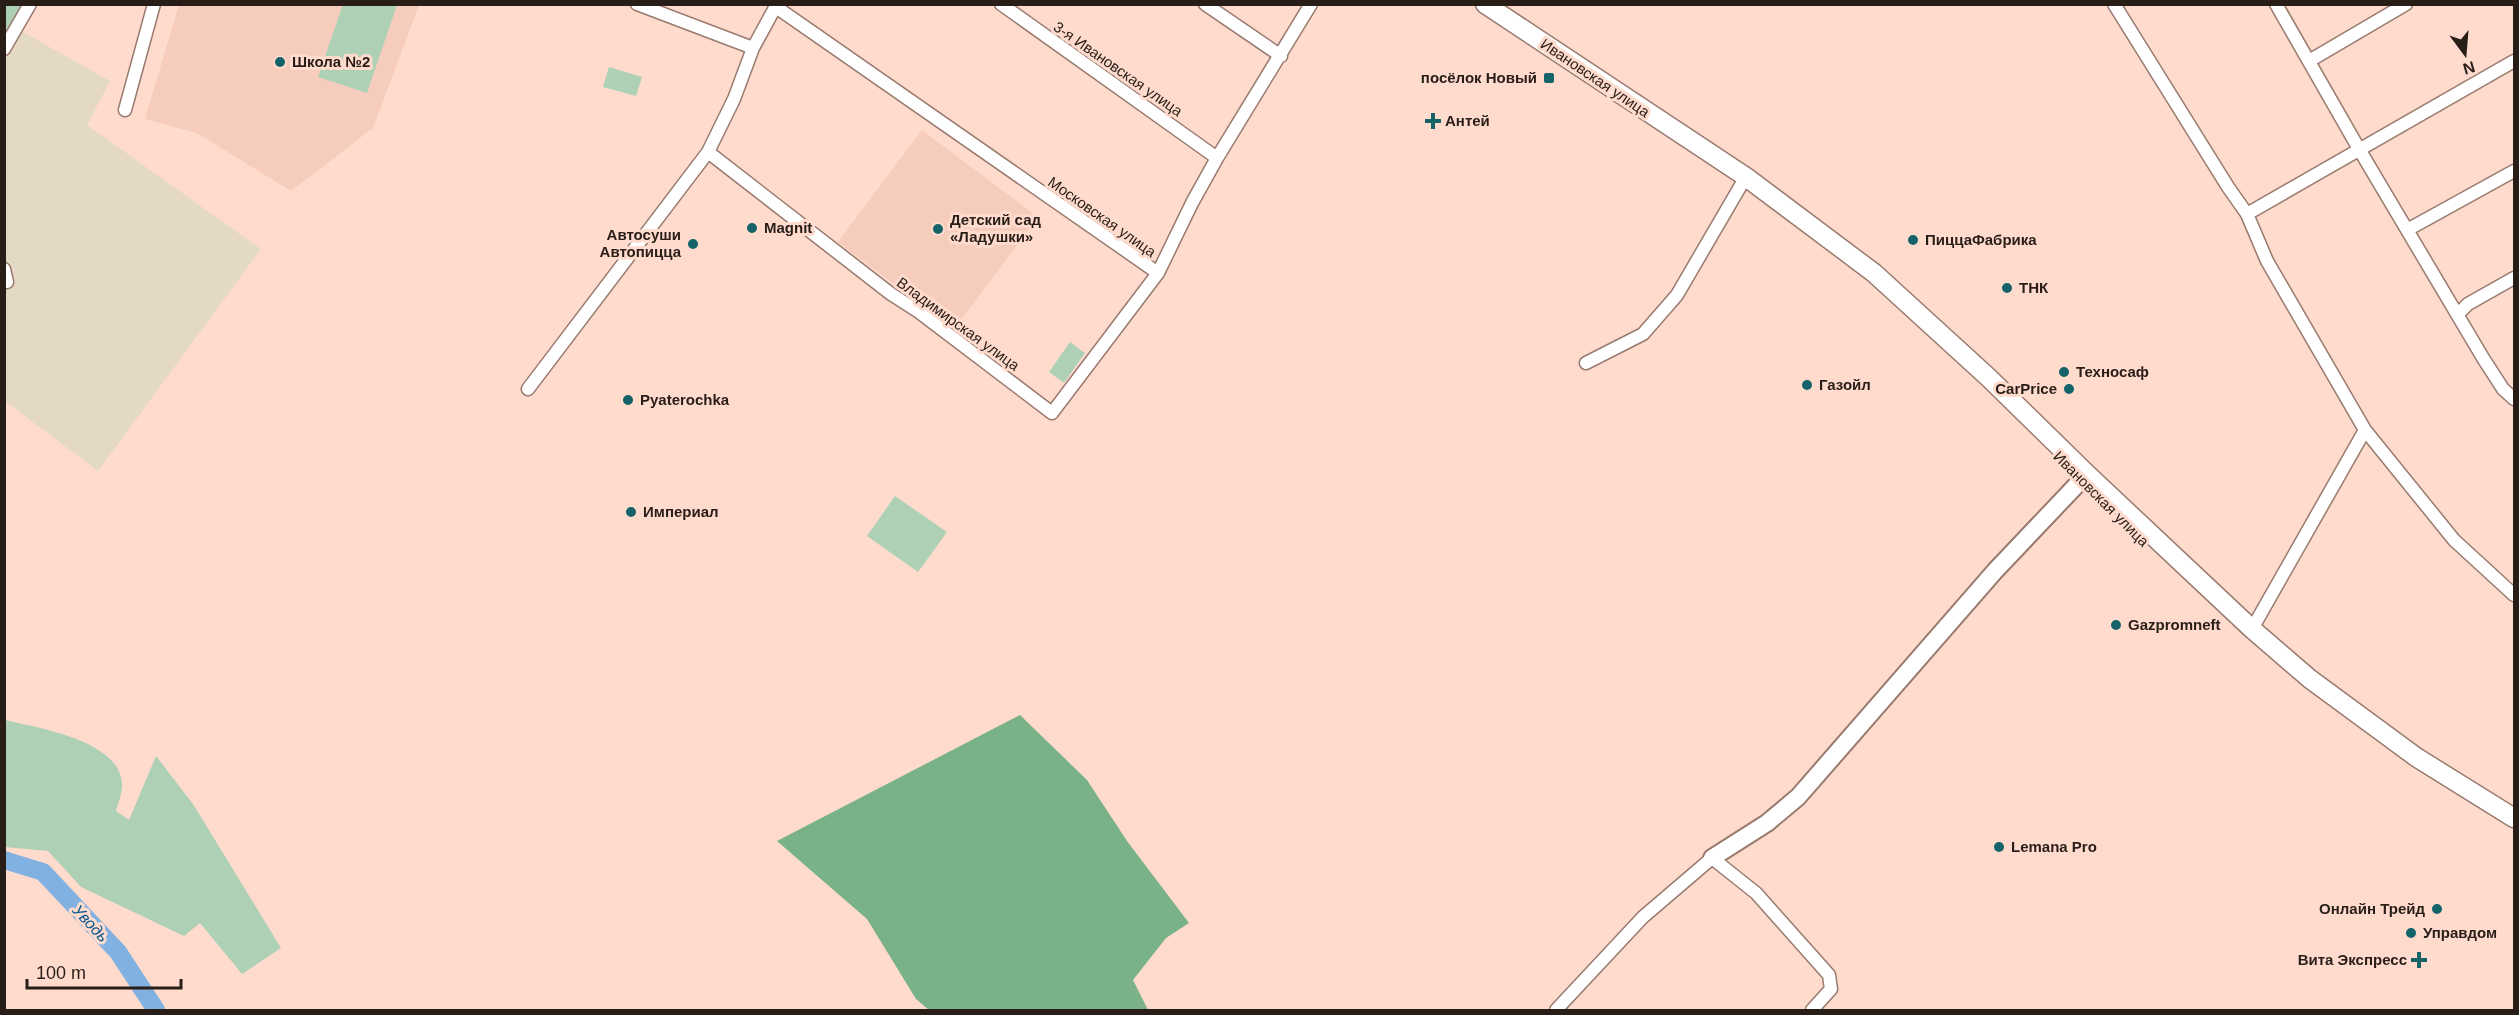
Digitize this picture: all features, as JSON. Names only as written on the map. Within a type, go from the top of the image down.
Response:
[{"type":"main road","name":"Ивановская улица","points":[[1485,4],[1769,193],[1882,280],[1989,378],[2084,478],[2252,629],[2346,707],[2437,772],[2514,818]]},
{"type":"main road","name":"Ивановская улица","points":[[1705,152],[1863,271],[1917,317],[2023,417],[2226,619],[2291,673],[2415,764],[2514,824]]},
{"type":"street","points":[[4,49],[30,4]]},
{"type":"street","points":[[124,110],[154,4]]},
{"type":"street","points":[[637,4],[753,48]]},
{"type":"street","name":"3-я Ивановская улица","points":[[1002,4],[1218,158]]},
{"type":"street","points":[[1205,4],[1281,56]]},
{"type":"street","name":"Московская улица","points":[[777,6],[1158,273],[1192,203],[1311,4]]},
{"type":"street","points":[[2114,4],[2247,214],[2267,261],[2365,430],[2454,540],[2514,595]]},
{"type":"street","points":[[2276,4],[2359,149],[2503,389],[2514,396]]},
{"type":"street","points":[[2309,61],[2406,4]]},
{"type":"street","points":[[528,389],[708,152],[734,99],[753,48],[777,6]]},
{"type":"street","points":[[2247,214],[2514,61]]},
{"type":"street","name":"Владимирская улица","points":[[708,152],[891,294],[919,312],[1052,413],[1158,273]]},
{"type":"street","points":[[2407,230],[2514,171]]},
{"type":"street","points":[[1586,363],[1643,334],[1677,295],[1744,180]]},
{"type":"street","points":[[2458,314],[2468,304],[2514,278]]},
{"type":"street","points":[[2252,629],[2365,430]]},
{"type":"street","points":[[1556,1011],[1643,917],[1712,858],[1767,822],[1798,797],[1995,572],[2084,478]]},
{"type":"street","points":[[1712,858],[1756,893],[1829,975],[1831,989],[1812,1011]]},
{"type":"shaded area","name":"Школа №2","points":[[179,5],[419,5],[373,128],[291,191],[197,133],[145,119]]},
{"type":"shaded area","points":[[21,31],[110,81],[87,125],[261,249],[98,471],[5,401],[4,60]]},
{"type":"shaded area","name":"Детский сад «Ладушки»","points":[[922,130],[1038,217],[954,329],[838,242]]},
{"type":"green space","points":[[343,4],[397,5],[367,93],[318,77]]},
{"type":"green space","points":[[4,5],[22,5],[5,35]]},
{"type":"green space","points":[[609,67],[642,77],[636,96],[603,87]]},
{"type":"green space","points":[[1070,342],[1085,353],[1064,383],[1049,372]]},
{"type":"green space","points":[[895,496],[947,532],[918,572],[867,536]]},
{"type":"green space","points":[[1020,715],[1087,780],[1127,841],[1189,923],[1166,938],[1133,980],[1148,1010],[929,1010],[916,999],[867,919],[777,841]]},
{"type":"green space","points":[[5,720],[75,738],[107,756],[117,768],[122,783],[116,811],[129,820],[156,756],[193,804],[281,948],[242,974],[200,923],[184,936],[81,887],[48,851],[5,847]]},
{"type":"waterway","name":"Уводь","points":[[4,860],[43,872],[118,952],[156,1010]]},
{"type":"place","name":"Школа №2","points":[[280,62]]},
{"type":"place","name":"посёлок Новый","points":[[1549,78]]},
{"type":"place","name":"Антей","points":[[1433,121]]},
{"type":"place","name":"Magnit","points":[[752,228]]},
{"type":"place","name":"Детский сад «Ладушки»","points":[[938,229]]},
{"type":"place","name":"ПиццаФабрика","points":[[1913,240]]},
{"type":"place","name":"Автосуши Автопицца","points":[[693,244]]},
{"type":"place","name":"ТНК","points":[[2007,288]]},
{"type":"place","name":"Техносаф","points":[[2064,372]]},
{"type":"place","name":"Газойл","points":[[1807,385]]},
{"type":"place","name":"CarPrice","points":[[2069,389]]},
{"type":"place","name":"Pyaterochka","points":[[628,400]]},
{"type":"place","name":"Империал","points":[[631,512]]},
{"type":"place","name":"Gazpromneft","points":[[2116,625]]},
{"type":"place","name":"Lemana Pro","points":[[1999,847]]},
{"type":"place","name":"Онлайн Трейд","points":[[2437,909]]},
{"type":"place","name":"Управдом","points":[[2411,933]]},
{"type":"place","name":"Вита Экспресс","points":[[2419,960]]}]
